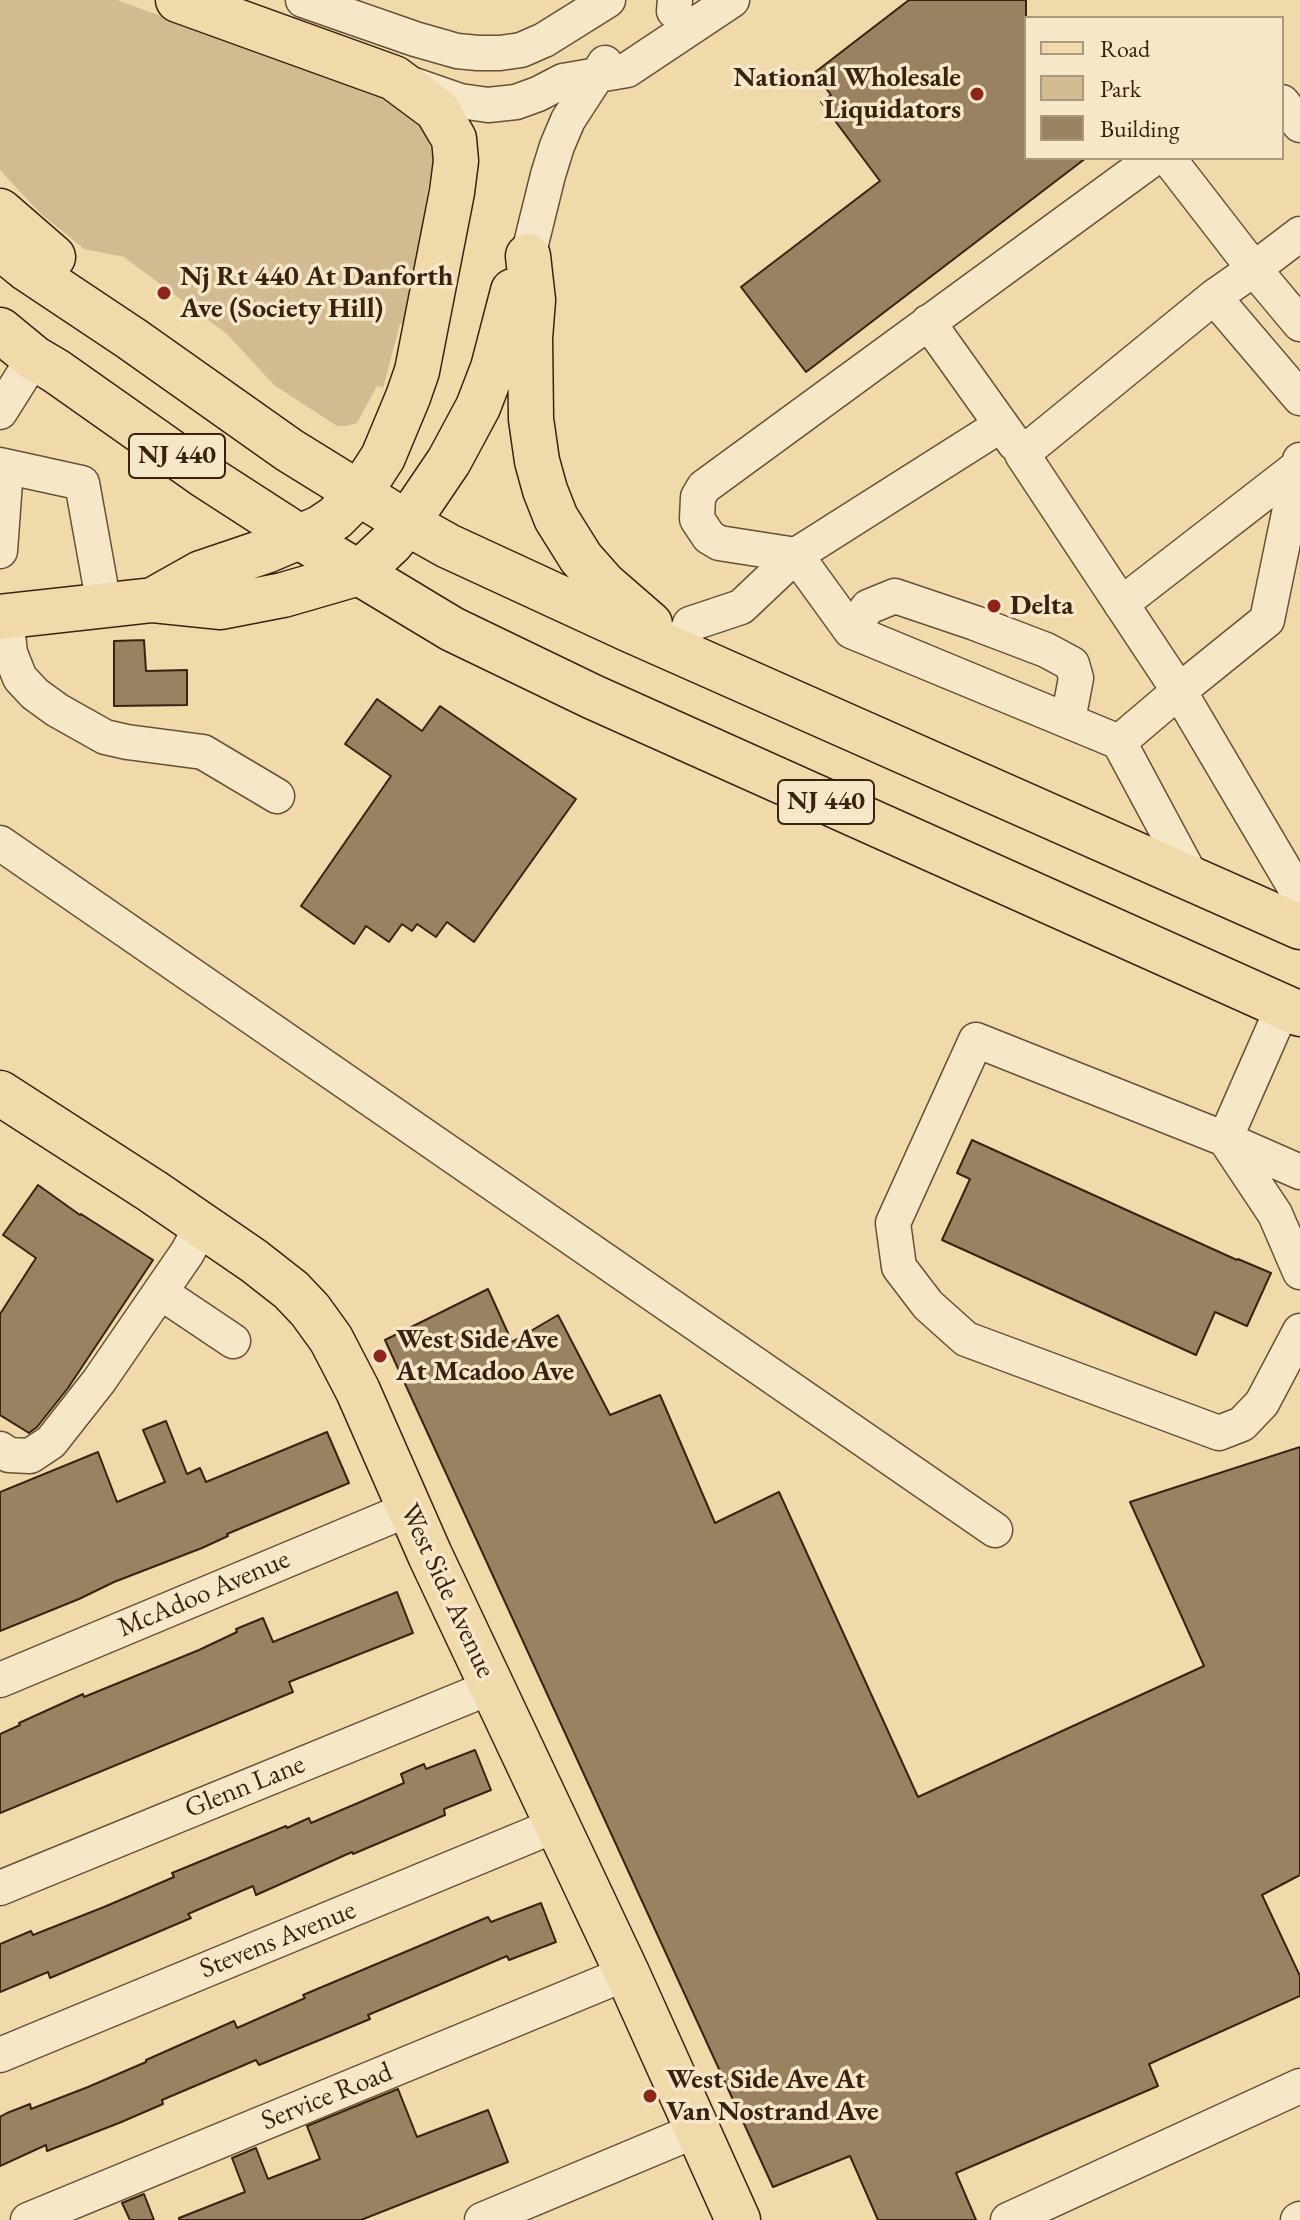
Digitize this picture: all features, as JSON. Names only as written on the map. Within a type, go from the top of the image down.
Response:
[{"type":"main road","points":[[153,600],[201,573],[301,538],[335,518],[366,486],[383,457],[417,371],[456,161],[454,139],[437,110],[394,78],[178,0]]},
{"type":"main road","points":[[0,211],[55,259],[132,339]]},
{"type":"main road","name":"NJ 440","points":[[0,247],[27,269],[289,450],[407,523],[508,574],[1300,927]]},
{"type":"main road","points":[[3,616],[153,600],[221,607],[283,595],[359,573],[407,523],[449,461],[478,407],[493,368],[511,296],[528,256]]},
{"type":"main road","points":[[528,256],[533,300],[531,419],[545,490],[556,518],[581,558],[604,584],[679,650]]},
{"type":"main road","name":"NJ 440","points":[[0,330],[34,358],[205,476],[452,629],[535,671],[1292,1011]]},
{"type":"main road","name":"West Side Avenue","points":[[0,1093],[254,1261],[291,1290],[331,1339],[358,1391],[491,1687],[627,1973],[738,2220]]},
{"type":"street","points":[[303,0],[457,51],[500,53],[521,50],[544,40],[608,0]]},
{"type":"street","points":[[394,78],[460,101],[501,105],[516,102],[563,81],[627,70],[732,0]]},
{"type":"street","points":[[528,256],[548,175],[568,120],[613,51],[680,4]]},
{"type":"street","points":[[1284,105],[1300,125]]},
{"type":"street","points":[[1151,160],[704,487],[698,497],[697,519],[709,537],[719,543],[796,555],[851,631],[1119,742],[1193,880]]},
{"type":"street","points":[[1170,160],[1300,324]]},
{"type":"street","points":[[1022,454],[1214,297],[1300,234]]},
{"type":"street","points":[[1214,297],[1300,398]]},
{"type":"street","points":[[928,322],[1022,454],[1179,691],[1300,896]]},
{"type":"street","points":[[0,412],[34,358]]},
{"type":"street","points":[[679,650],[690,624],[741,607],[796,555],[1001,425]]},
{"type":"street","points":[[1121,604],[1299,463]]},
{"type":"street","points":[[1119,742],[1267,620],[1299,463]]},
{"type":"street","points":[[0,551],[3,466],[82,483],[104,605]]},
{"type":"street","points":[[851,631],[868,607],[895,596],[1046,650],[1072,664],[1076,678],[1068,720]]},
{"type":"street","points":[[3,616],[10,653],[20,678],[57,710],[105,737],[203,752],[277,796]]},
{"type":"street","points":[[0,843],[995,1530]]},
{"type":"street","points":[[1225,1139],[1292,1011]]},
{"type":"street","points":[[1300,1172],[976,1040],[893,1223],[899,1267],[928,1305],[966,1339],[1219,1433],[1242,1424],[1262,1403],[1300,1331]]},
{"type":"street","points":[[1225,1139],[1275,1214],[1300,1272]]},
{"type":"street","points":[[0,1449],[9,1455],[30,1456],[51,1442],[99,1381],[202,1226]]},
{"type":"street","points":[[160,1292],[233,1341]]},
{"type":"street","name":"McAdoo Avenue","points":[[0,1680],[409,1509]]},
{"type":"street","name":"Glenn Lane","points":[[0,1888],[491,1687]]},
{"type":"street","name":"Stevens Avenue","points":[[0,2055],[556,1825]]},
{"type":"street","name":"Service Road","points":[[28,2220],[627,1973]]},
{"type":"street","points":[[1008,2220],[1300,2086]]},
{"type":"street","points":[[482,2220],[697,2130]]},
{"type":"green space","points":[[0,0],[117,0],[399,103],[425,126],[433,159],[406,324],[400,324],[383,388],[377,386],[357,423],[337,426],[274,385],[227,334],[124,257],[84,249],[39,212],[0,170]]},
{"type":"building","points":[[909,0],[1026,0],[1024,160],[1083,160],[806,372],[741,287],[880,181],[821,102],[831,95],[814,73]]},
{"type":"building","points":[[144,640],[146,671],[187,670],[187,705],[114,706],[114,641]]},
{"type":"building","points":[[377,699],[422,731],[440,706],[576,799],[474,942],[447,922],[436,937],[417,924],[412,931],[402,924],[389,942],[366,926],[354,944],[301,906],[391,776],[345,744]]},
{"type":"building","points":[[972,1140],[1271,1273],[1247,1326],[1215,1312],[1196,1355],[942,1240],[970,1179],[957,1173]]},
{"type":"building","points":[[38,1185],[153,1260],[68,1388],[29,1433],[0,1415],[0,1314],[36,1258],[3,1235]]},
{"type":"building","points":[[488,1289],[512,1342],[558,1315],[610,1415],[660,1395],[715,1523],[779,1492],[918,1797],[1204,1666],[1130,1502],[1300,1447],[1300,1875],[1262,1895],[1300,1976],[1300,1996],[1149,2064],[1158,2086],[956,2173],[976,2220],[878,2220],[850,2156],[773,2187],[385,1340]]},
{"type":"building","points":[[166,1421],[187,1474],[200,1468],[206,1482],[327,1432],[349,1483],[227,1534],[202,1548],[0,1631],[0,1492],[98,1452],[117,1502],[165,1482],[143,1430]]},
{"type":"building","points":[[397,1592],[413,1633],[289,1682],[293,1692],[0,1813],[0,1734],[19,1723],[83,1694],[84,1697],[199,1650],[263,1618],[273,1642]]},
{"type":"building","points":[[475,1750],[491,1790],[444,1809],[445,1815],[256,1895],[253,1886],[188,1914],[191,1918],[50,1978],[48,1972],[0,1992],[0,1944],[31,1931],[33,1935],[104,1907],[174,1877],[172,1873],[286,1826],[309,1818],[311,1823],[404,1783],[401,1774],[424,1764],[426,1769]]},
{"type":"building","points":[[541,1903],[556,1942],[509,1960],[507,1956],[368,2015],[370,2019],[322,2039],[259,2065],[256,2060],[162,2100],[163,2104],[119,2123],[47,2151],[46,2145],[0,2166],[0,2117],[7,2113],[30,2104],[31,2109],[88,2087],[234,2021],[237,2028],[305,1998],[303,1995],[488,1917],[491,1922]]},
{"type":"building","points":[[398,2089],[417,2137],[488,2110],[508,2162],[361,2220],[179,2220],[245,2192],[232,2158],[256,2148],[268,2179],[320,2159],[307,2126]]},
{"type":"building","points":[[144,2194],[154,2220],[130,2220],[122,2203]]},
{"type":"place","name":"National Wholesale Liquidators","points":[[977,94]]},
{"type":"place","name":"Nj Rt 440 At Danforth Ave (Society Hill)","points":[[164,293]]},
{"type":"place","name":"Delta","points":[[994,606]]},
{"type":"place","name":"West Side Ave At Mcadoo Ave","points":[[380,1356]]},
{"type":"place","name":"West Side Ave At Van Nostrand Ave","points":[[650,2096]]}]
